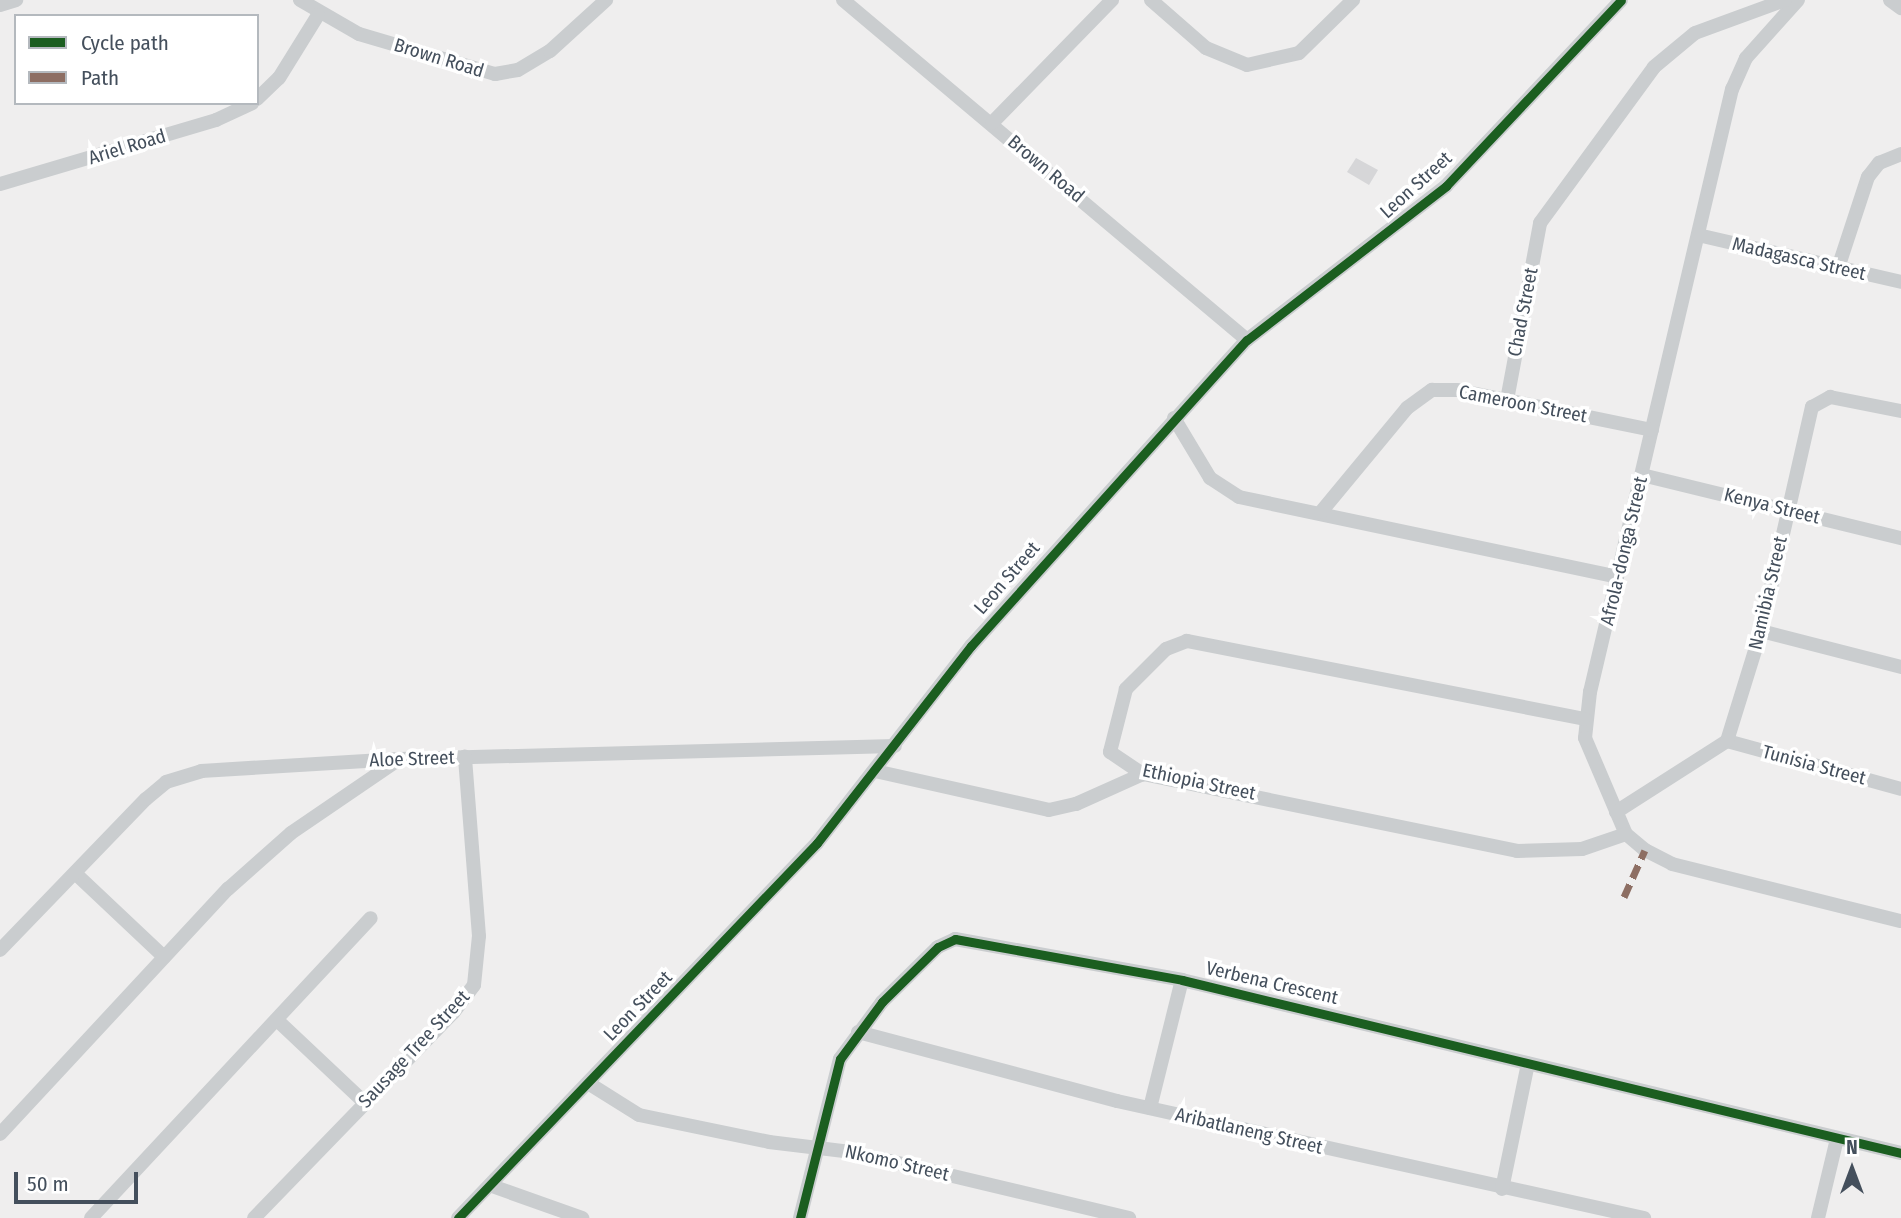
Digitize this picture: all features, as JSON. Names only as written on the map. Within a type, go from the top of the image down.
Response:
[{"type":"street","points":[[0,5],[16,0]]},
{"type":"street","name":"Brown Road","points":[[300,0],[318,15],[359,34],[495,74],[518,70],[550,51],[606,0]]},
{"type":"street","name":"Brown Road","points":[[843,0],[1247,340]]},
{"type":"street","points":[[992,124],[1112,0]]},
{"type":"street","points":[[1151,0],[1222,58],[1256,65],[1299,53],[1353,0]]},
{"type":"street","name":"Leon Street","points":[[465,1215],[817,843],[979,636],[1247,340],[1446,186],[1621,0]]},
{"type":"street","name":"Chad Street","points":[[1507,400],[1540,223],[1654,67],[1695,33],[1785,0]]},
{"type":"street","name":"Afrola-donga Street","points":[[1626,834],[1589,756],[1585,719],[1739,70],[1798,0]]},
{"type":"street","points":[[1890,0],[1901,8]]},
{"type":"street","points":[[259,97],[279,78],[318,15]]},
{"type":"street","name":"Ariel Road","points":[[0,184],[216,120],[248,105]]},
{"type":"street","points":[[1838,268],[1868,177],[1879,163],[1901,154]]},
{"type":"street","name":"Madagasca Street","points":[[1698,236],[1901,282]]},
{"type":"street","name":"Cameroon Street","points":[[1321,512],[1423,394],[1443,389],[1652,430]]},
{"type":"street","name":"Namibia Street","points":[[1727,741],[1761,631],[1808,417],[1817,402],[1839,398],[1901,411]]},
{"type":"street","points":[[1174,418],[1222,488],[1239,497],[1321,512],[1617,577]]},
{"type":"street","name":"Kenya Street","points":[[1642,475],[1901,538]]},
{"type":"street","points":[[1761,631],[1901,667]]},
{"type":"street","name":"Ethiopia Street","points":[[1585,719],[1187,640],[1166,649],[1142,669],[1116,710],[1110,752],[1143,774],[1526,852],[1581,849],[1626,834]]},
{"type":"street","points":[[1616,812],[1727,741]]},
{"type":"street","name":"Tunisia Street","points":[[1727,741],[1901,789]]},
{"type":"street","name":"Aloe Street","points":[[0,950],[166,782],[201,771],[399,759],[895,746]]},
{"type":"street","name":"Sausage Tree Street","points":[[254,1218],[474,985],[479,936],[465,757]]},
{"type":"street","points":[[0,1134],[164,957],[291,833],[399,759]]},
{"type":"street","points":[[876,771],[1049,810],[1076,804],[1143,774]]},
{"type":"street","points":[[1626,834],[1672,864],[1901,921]]},
{"type":"street","points":[[76,874],[164,957]]},
{"type":"street","points":[[91,1218],[278,1021],[371,918]]},
{"type":"street","name":"Verbena Crescent","points":[[800,1218],[830,1087],[858,1032],[914,969],[956,939],[1182,980],[1901,1153]]},
{"type":"street","points":[[1150,1108],[1182,980]]},
{"type":"street","points":[[278,1021],[364,1102]]},
{"type":"street","name":"Aribatlaneng Street","points":[[858,1032],[1150,1108],[1502,1189],[1644,1218]]},
{"type":"street","points":[[1502,1189],[1528,1064]]},
{"type":"street","name":"Nkomo Street","points":[[588,1083],[639,1115],[814,1148],[1129,1218]]},
{"type":"street","points":[[1818,1218],[1837,1139]]},
{"type":"street","points":[[492,1186],[582,1218]]},
{"type":"building","points":[[1356,158],[1378,170],[1369,185],[1347,172]]},
{"type":"marked path","points":[[1624,897],[1645,850]]},
{"type":"cycle path","points":[[458,1218],[817,843],[971,646],[1247,340],[1446,186],[1621,0]]},
{"type":"cycle path","points":[[800,1218],[840,1059],[882,1002],[938,947],[955,939],[1182,980],[1901,1153]]}]
